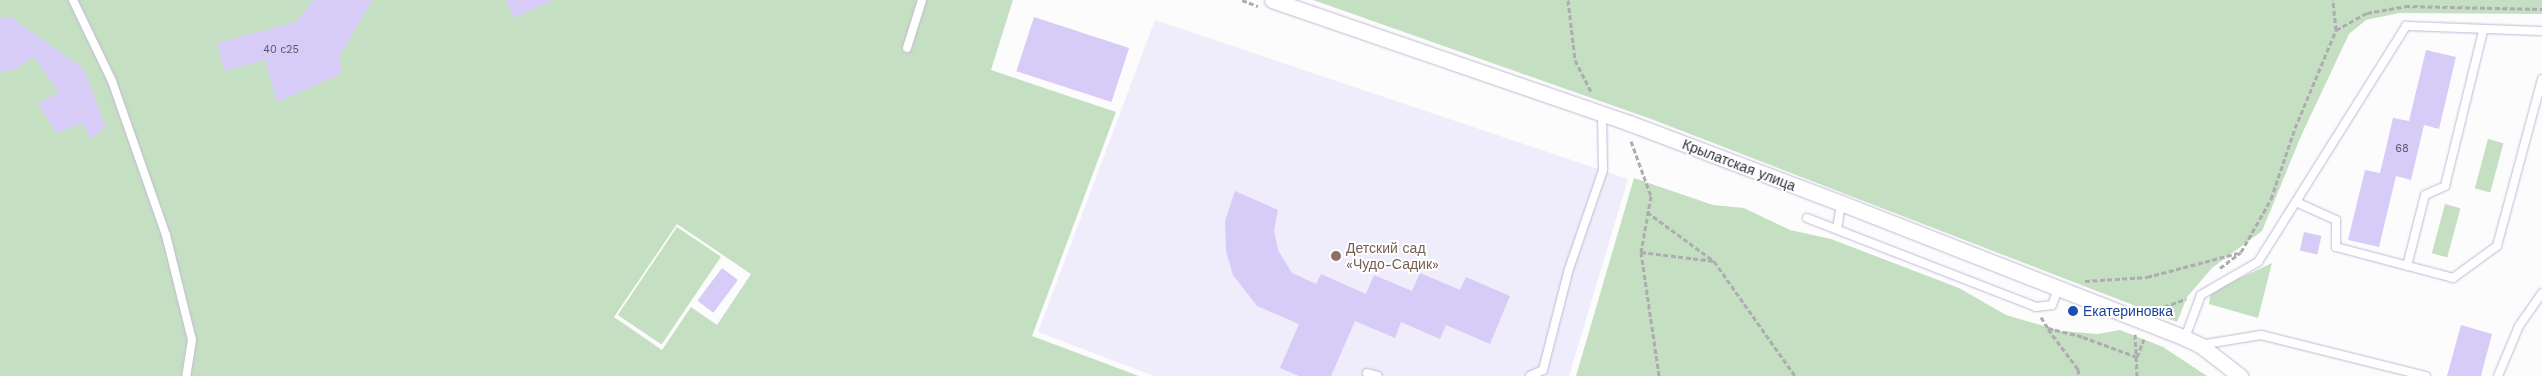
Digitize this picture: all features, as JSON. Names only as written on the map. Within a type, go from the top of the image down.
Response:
[{"type":"street","name":"Крылатская улица","points":[[1272,0],[1602,114],[1841,203],[2185,338],[2200,345],[2240,376]]},
{"type":"lane","points":[[73,0],[112,81],[166,235],[192,340],[186,376]]},
{"type":"lane","points":[[907,48],[922,0]]},
{"type":"lane","points":[[2185,338],[2201,295],[2258,262],[2406,26],[2483,31],[2542,31]]},
{"type":"lane","points":[[2407,266],[2425,196],[2445,186],[2483,31]]},
{"type":"lane","points":[[2296,202],[2336,220],[2336,247],[2453,278],[2497,246],[2542,79]]},
{"type":"lane","points":[[1530,376],[1543,370],[1569,269],[1603,170],[1602,114]]},
{"type":"lane","points":[[1837,229],[1841,203]]},
{"type":"lane","points":[[1808,218],[2036,307],[2052,305],[2058,289]]},
{"type":"lane","points":[[2498,376],[2518,326],[2542,292]]},
{"type":"lane","points":[[2200,345],[2261,335],[2426,376]]},
{"type":"lane","points":[[1367,373],[1378,376]]},
{"type":"path","points":[[1568,0],[1575,60],[1602,114]]},
{"type":"path","points":[[2218,270],[2241,252],[2271,198],[2295,128],[2336,30],[2333,0]]},
{"type":"path","points":[[2336,30],[2367,14],[2405,6],[2542,9]]},
{"type":"path","points":[[1629,136],[1651,196],[1641,252],[1659,376]]},
{"type":"path","points":[[1647,212],[1714,261],[1795,376]]},
{"type":"path","points":[[1641,252],[1714,261]]},
{"type":"path","points":[[2095,288],[2078,282],[2147,277],[2241,252]]},
{"type":"path","points":[[2154,311],[2192,297]]},
{"type":"path","points":[[2036,307],[2048,328],[2078,370],[2079,376]]},
{"type":"path","points":[[2135,319],[2138,376]]},
{"type":"path","points":[[2048,328],[2083,337],[2137,357]]},
{"type":"path","points":[[2137,357],[2146,332]]},
{"type":"shaded area","name":"Детский сад «Чудо-Садик»","points":[[1155,20],[1628,179],[1569,376],[1154,376],[1038,332]]},
{"type":"green space","points":[[0,0],[1013,0],[991,70],[1116,112],[1032,336],[1139,376],[0,376]],"holes":[[[677,224],[751,274],[717,325],[691,307],[662,350],[614,317]]]},
{"type":"green space","points":[[1313,0],[2542,0],[2542,14],[2399,13],[2366,20],[2349,34],[2301,136],[2262,231],[2212,268],[2187,297],[2177,322],[1651,119]]},
{"type":"green space","points":[[2488,139],[2503,143],[2490,192],[2475,188]]},
{"type":"green space","points":[[1634,178],[1713,205],[1744,208],[1790,230],[1831,239],[1959,288],[2006,315],[2061,331],[2098,334],[2120,330],[2163,347],[2207,376],[1576,376]]},
{"type":"green space","points":[[2445,204],[2460,208],[2447,257],[2432,253]]},
{"type":"green space","points":[[677,227],[721,257],[662,345],[618,315]]},
{"type":"green space","points":[[2272,263],[2258,318],[2209,304],[2211,292]]},
{"type":"building","points":[[314,0],[372,0],[340,56],[341,74],[277,102],[265,60],[224,71],[217,43],[296,22]]},
{"type":"building","points":[[505,0],[553,0],[514,18]]},
{"type":"building","points":[[0,17],[11,17],[84,69],[105,127],[91,139],[82,123],[56,133],[38,104],[59,92],[34,57],[13,70],[0,72]]},
{"type":"building","points":[[1034,17],[1129,48],[1111,102],[1016,71]]},
{"type":"building","points":[[2426,50],[2456,57],[2439,129],[2424,125],[2411,180],[2396,176],[2379,247],[2348,240],[2365,170],[2380,173],[2393,118],[2409,121]]},
{"type":"building","points":[[1235,191],[1278,210],[1274,230],[1278,250],[1292,273],[1316,284],[1321,274],[1366,294],[1374,275],[1412,291],[1420,273],[1460,290],[1466,277],[1510,296],[1490,344],[1446,325],[1440,339],[1401,322],[1395,338],[1355,321],[1331,376],[1299,376],[1280,368],[1299,324],[1257,306],[1233,275],[1226,251],[1225,221]]},
{"type":"building","points":[[2304,232],[2322,236],[2317,255],[2300,251]]},
{"type":"building","points":[[722,268],[738,280],[713,313],[697,301]]},
{"type":"building","points":[[2461,325],[2492,334],[2481,376],[2447,376]]},
{"type":"place","name":"Детский сад «Чудо-Садик»","points":[[1336,256]]},
{"type":"place","name":"Екатериновка","points":[[2073,311]]}]
